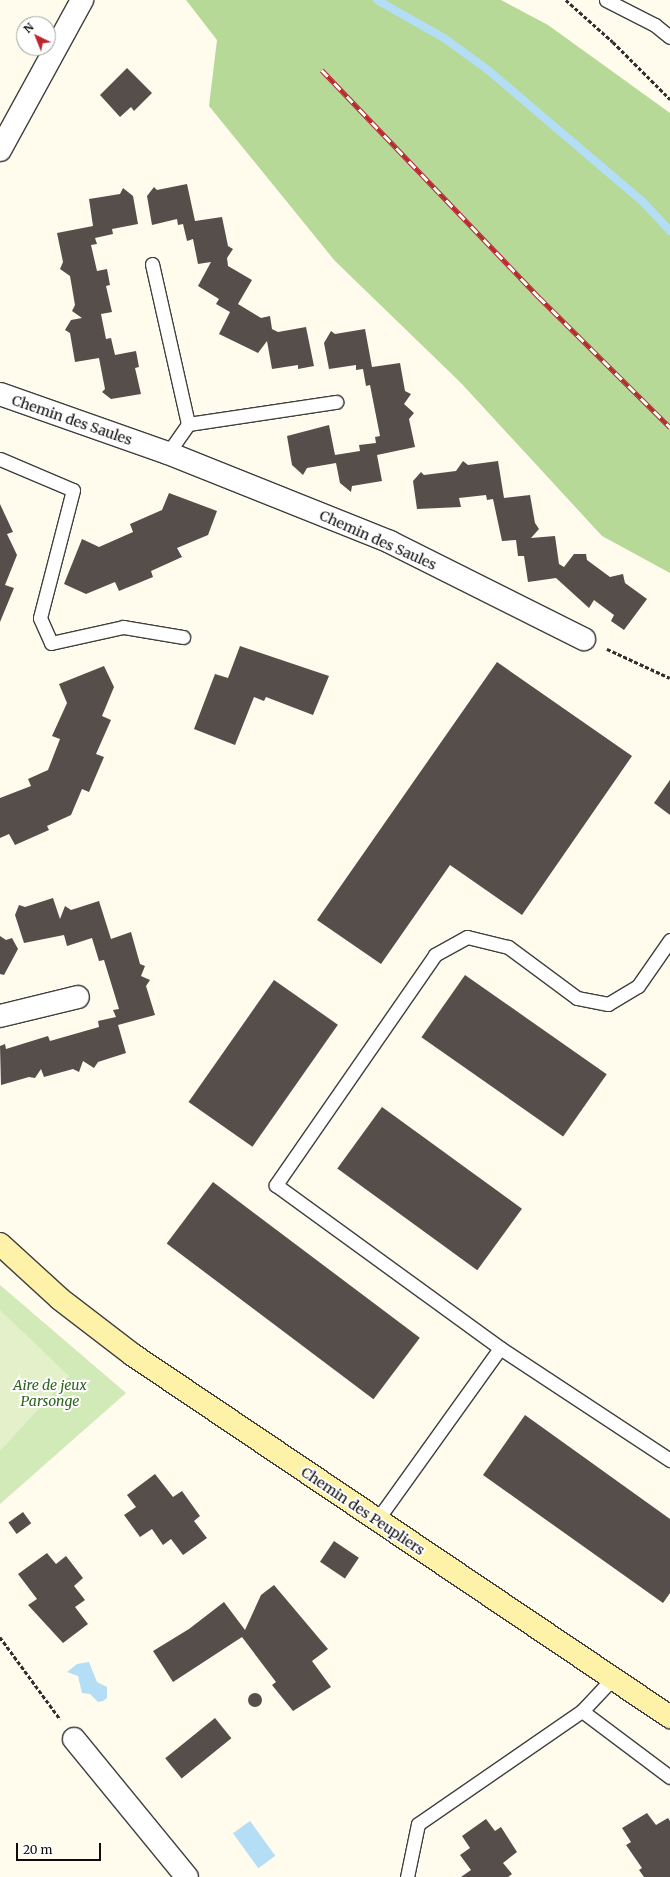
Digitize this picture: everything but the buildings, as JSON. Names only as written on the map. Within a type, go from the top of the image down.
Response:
[{"type":"street","points":[[0,150],[82,0]]},
{"type":"street","name":"Chemin des Saules","points":[[0,394],[168,454],[390,542],[584,639]]},
{"type":"street","points":[[0,1016],[78,996]]},
{"type":"street","name":"Chemin des Peupliers","points":[[0,1228],[60,1298]]},
{"type":"street","name":"Chemin des Peupliers","points":[[0,1244],[60,1298],[133,1355],[670,1717]]},
{"type":"street","points":[[74,1739],[187,1877]]},
{"type":"lane","points":[[606,0],[655,25],[670,37]]},
{"type":"lane","points":[[152,264],[188,424],[168,454]]},
{"type":"lane","points":[[188,424],[336,402]]},
{"type":"lane","points":[[0,459],[73,490],[40,618],[51,643],[123,627],[183,637]]},
{"type":"lane","points":[[670,940],[638,986],[608,1004],[577,998],[508,947],[467,937],[436,954],[276,1185],[500,1348],[670,1460]]},
{"type":"lane","points":[[377,1520],[500,1348]]},
{"type":"lane","points":[[407,1877],[418,1824],[582,1711],[612,1679]]},
{"type":"lane","points":[[582,1711],[670,1777]]},
{"type":"path","points":[[566,0],[613,42],[670,99]]},
{"type":"path","points":[[584,639],[670,678]]},
{"type":"path","points":[[0,1637],[74,1739]]},
{"type":"green space","points":[[186,0],[501,0],[548,25],[670,113],[670,573],[602,536],[461,383],[335,261],[209,106],[217,40]]},
{"type":"green space","name":"Aire de jeux Parsonge","points":[[0,1285],[126,1393],[0,1504]]},
{"type":"green space","points":[[0,1310],[69,1376],[0,1451]]},
{"type":"water","points":[[89,1662],[97,1682],[107,1687],[107,1698],[103,1701],[98,1702],[90,1694],[82,1693],[78,1676],[67,1672],[77,1664]]},
{"type":"water","points":[[250,1821],[275,1856],[258,1868],[233,1833]]},
{"type":"waterway","points":[[377,0],[444,38],[488,70],[644,203],[670,231]]},
{"type":"railway","points":[[322,70],[539,297],[670,427]]}]
